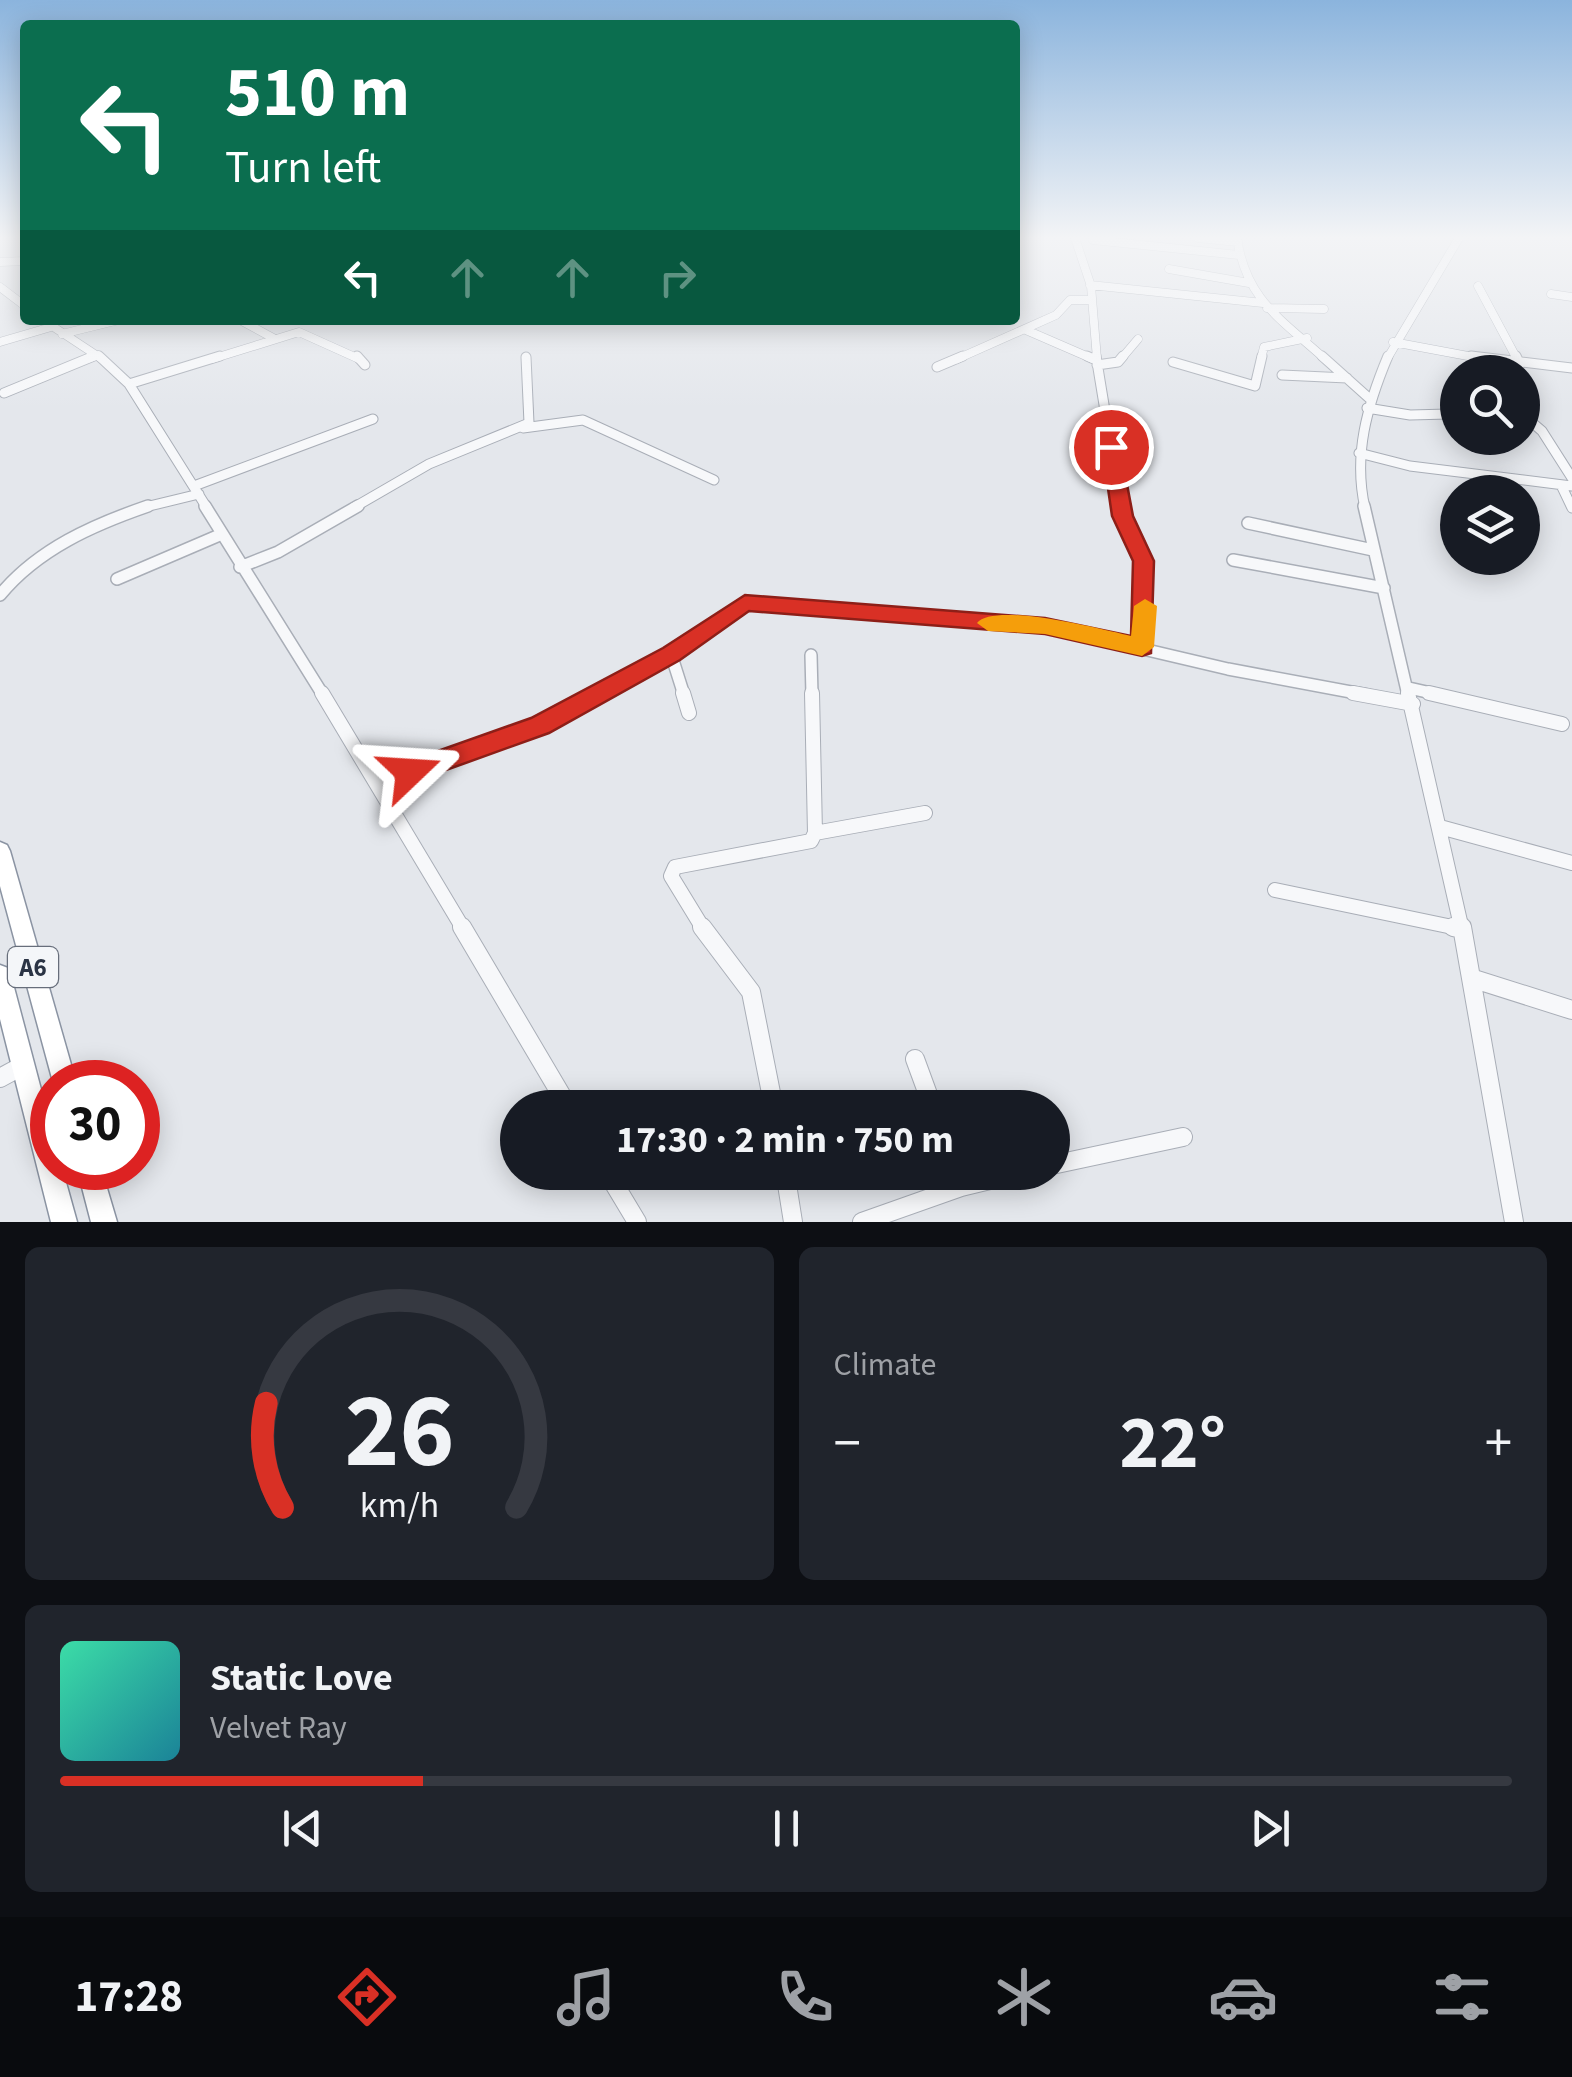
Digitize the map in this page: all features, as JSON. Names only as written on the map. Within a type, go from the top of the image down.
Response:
[{"type":"highway","name":"A6","points":[[0,852],[59,1060]]},
{"type":"highway","name":"A6","points":[[0,976],[64,1222]]},
{"type":"highway","points":[[95,1190],[104,1222]]},
{"type":"street","points":[[1091,295],[1096,363],[1122,516],[1144,561],[1142,647]]},
{"type":"street","points":[[1174,295],[1324,309]]},
{"type":"street","points":[[1257,295],[1348,378],[1368,404],[1410,416],[1440,414]]},
{"type":"street","points":[[1422,295],[1393,342],[1368,404],[1358,453],[1362,509],[1410,688],[1462,929],[1514,1222]]},
{"type":"street","points":[[1483,295],[1515,355]]},
{"type":"street","points":[[937,367],[1056,315],[1070,300],[1092,300]]},
{"type":"street","points":[[249,325],[275,339]]},
{"type":"street","points":[[0,342],[53,328],[98,356],[128,384],[378,785],[558,1090]]},
{"type":"street","points":[[1026,330],[1096,363],[1118,362],[1138,339]]},
{"type":"street","points":[[128,384],[304,333],[356,355],[366,365]]},
{"type":"street","points":[[1173,362],[1255,386],[1264,346],[1306,338]]},
{"type":"street","points":[[1393,342],[1468,355]]},
{"type":"street","points":[[4,393],[27,380],[98,356]]},
{"type":"street","points":[[522,428],[529,423],[526,357]]},
{"type":"street","points":[[1540,366],[1572,368]]},
{"type":"street","points":[[1282,375],[1348,378]]},
{"type":"street","points":[[0,594],[25,569],[71,540],[158,502],[374,419]]},
{"type":"street","points":[[240,567],[278,552],[429,464],[522,428],[583,420],[714,480]]},
{"type":"street","points":[[1540,429],[1572,478]]},
{"type":"street","points":[[1358,453],[1410,466],[1566,486],[1572,508]]},
{"type":"street","points":[[1248,523],[1373,550]]},
{"type":"street","points":[[117,579],[222,534]]},
{"type":"street","points":[[1233,560],[1384,588]]},
{"type":"street","points":[[378,785],[522,734],[672,654],[750,602],[1045,626],[1228,670],[1413,704]]},
{"type":"street","points":[[672,654],[690,712]]},
{"type":"street","points":[[770,1090],[751,992],[685,904],[671,876],[676,867],[686,862],[811,841],[815,833],[811,654]]},
{"type":"street","points":[[1410,688],[1562,724]]},
{"type":"street","points":[[815,833],[925,812]]},
{"type":"street","points":[[1440,827],[1572,863]]},
{"type":"street","points":[[1275,890],[1462,929]]},
{"type":"street","points":[[1470,978],[1572,1010]]},
{"type":"street","points":[[915,1059],[926,1090]]},
{"type":"street","points":[[0,1078],[22,1066]]},
{"type":"street","points":[[1070,1161],[1183,1137]]},
{"type":"street","points":[[618,1190],[638,1222]]},
{"type":"street","points":[[788,1190],[793,1222]]},
{"type":"street","points":[[862,1222],[936,1190]]},
{"type":"slow traffic","points":[[988,623],[1045,626],[1142,647],[1145,606]]},
{"type":"route","points":[[410,772],[540,726],[612,688],[638,669],[672,654],[745,603],[1045,626],[1142,647],[1147,587],[1144,561],[1122,516],[1111,447]]}]
